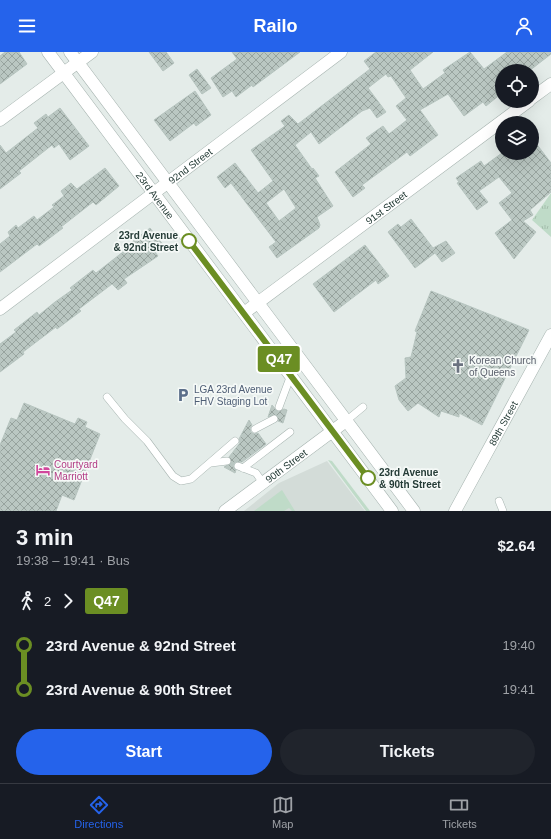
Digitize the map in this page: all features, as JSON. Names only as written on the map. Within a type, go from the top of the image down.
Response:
[{"type":"street","name":"23rd Avenue","points":[[48,52],[392,511]]},
{"type":"street","name":"23rd Avenue","points":[[70,52],[414,511]]},
{"type":"street","points":[[0,120],[92,52]]},
{"type":"street","name":"92nd Street","points":[[0,309],[341,52]]},
{"type":"street","points":[[539,93],[551,84]]},
{"type":"street","name":"91st Street","points":[[244,313],[519,108]]},
{"type":"street","name":"89th Street","points":[[455,511],[551,335]]},
{"type":"street","name":"90th Street","points":[[225,511],[346,421]]},
{"type":"lane","points":[[279,407],[291,375]]},
{"type":"lane","points":[[107,396],[124,419],[147,441],[173,476],[178,480],[187,481],[235,441]]},
{"type":"lane","points":[[346,421],[363,407]]},
{"type":"lane","points":[[255,429],[266,425],[274,419]]},
{"type":"lane","points":[[263,483],[256,473],[241,467],[290,432]]},
{"type":"lane","points":[[209,464],[227,460]]},
{"type":"lane","points":[[499,501],[503,511]]},
{"type":"shaded area","points":[[327,461],[365,511],[244,511],[279,483]]},
{"type":"green space","points":[[551,193],[551,237],[532,220]]},
{"type":"green space","points":[[328,460],[332,461],[370,511],[366,511]]},
{"type":"green space","points":[[282,490],[295,511],[292,511],[289,508],[284,511],[254,511]]},
{"type":"building","points":[[5,52],[19,52],[27,64],[0,84],[0,56]]},
{"type":"building","points":[[149,52],[166,52],[174,63],[163,71]]},
{"type":"building","points":[[232,52],[300,52],[253,87],[252,85],[236,97],[232,91],[223,97],[211,78],[237,59]]},
{"type":"building","points":[[376,52],[433,52],[410,70],[423,89],[445,73],[443,70],[470,52],[484,69],[507,52],[551,52],[551,54],[538,64],[495,64],[495,99],[486,106],[483,102],[464,116],[448,94],[420,110],[438,135],[410,156],[407,152],[362,185],[365,188],[353,197],[335,172],[371,144],[366,138],[383,126],[389,134],[407,120],[396,106],[406,98],[391,76],[388,77],[386,74],[368,88],[386,112],[377,118],[370,108],[362,111],[319,144],[311,132],[295,145],[312,169],[313,168],[319,176],[315,178],[333,206],[317,217],[320,225],[319,228],[277,258],[269,247],[276,242],[231,183],[225,188],[217,177],[235,163],[258,193],[273,181],[251,150],[285,126],[281,121],[289,115],[298,124],[370,69],[364,61]],"holes":[[[284,189],[296,208],[279,221],[266,203]]]},
{"type":"building","points":[[197,69],[211,88],[202,94],[189,75]]},
{"type":"building","points":[[195,91],[211,115],[196,126],[194,123],[170,141],[154,120]]},
{"type":"building","points":[[60,108],[89,146],[70,160],[59,144],[54,148],[52,145],[19,171],[21,173],[0,189],[0,145],[6,153],[38,128],[34,123],[46,114],[48,117]]},
{"type":"building","points":[[539,147],[551,163],[551,192],[530,210],[533,215],[523,221],[536,232],[514,259],[495,233],[512,220],[499,203],[512,193],[499,177],[479,191],[488,202],[477,210],[457,183],[459,182],[456,178],[481,161],[484,166],[495,158],[495,160],[539,160]]},
{"type":"building","points":[[105,168],[119,186],[96,205],[93,202],[61,227],[63,228],[39,246],[37,244],[0,272],[0,244],[10,236],[8,232],[16,225],[18,228],[34,216],[37,220],[54,207],[52,205],[64,196],[61,191],[71,183],[77,189]]},
{"type":"building","points":[[411,219],[433,248],[446,241],[455,253],[442,262],[435,253],[415,268],[388,232],[398,224],[401,227]]},
{"type":"building","points":[[150,228],[164,246],[155,252],[158,256],[124,279],[127,283],[118,290],[112,284],[79,309],[81,311],[57,329],[56,327],[0,372],[0,344],[16,332],[14,330],[37,312],[39,315],[72,290],[70,288],[93,270],[96,273],[128,248],[127,246]]},
{"type":"building","points":[[365,245],[389,276],[378,284],[376,280],[334,312],[313,284]]},
{"type":"building","name":"Korean Church of Queens","points":[[431,291],[529,330],[482,425],[459,413],[459,417],[441,411],[439,417],[418,403],[408,411],[399,400],[395,386],[406,378],[405,358],[411,357],[417,332],[415,331]]},
{"type":"building","name":"Courtyard Marriott","points":[[24,403],[75,424],[78,418],[87,422],[85,427],[100,434],[74,500],[62,495],[56,511],[0,511],[0,445],[11,418],[17,420]]},
{"type":"building","points":[[272,405],[278,412],[284,409],[287,410],[283,423],[278,421],[276,415],[268,417]]},
{"type":"building","points":[[249,420],[252,425],[250,428],[251,432],[254,434],[258,433],[266,444],[242,462],[235,462],[233,466],[236,470],[235,473],[224,467],[231,463],[229,457],[240,443],[239,439]]},
{"type":"bus line","name":"Q47","points":[[189,241],[368,478]]},
{"type":"place","name":"23rd Avenue & 92nd Street","points":[[189,241]]},
{"type":"place","name":"Korean Church of Queens","points":[[458,366]]},
{"type":"place","name":"LGA 23rd Avenue FHV Staging Lot","points":[[183,395]]},
{"type":"place","name":"Courtyard Marriott","points":[[43,470]]},
{"type":"place","name":"23rd Avenue & 90th Street","points":[[368,478]]}]
